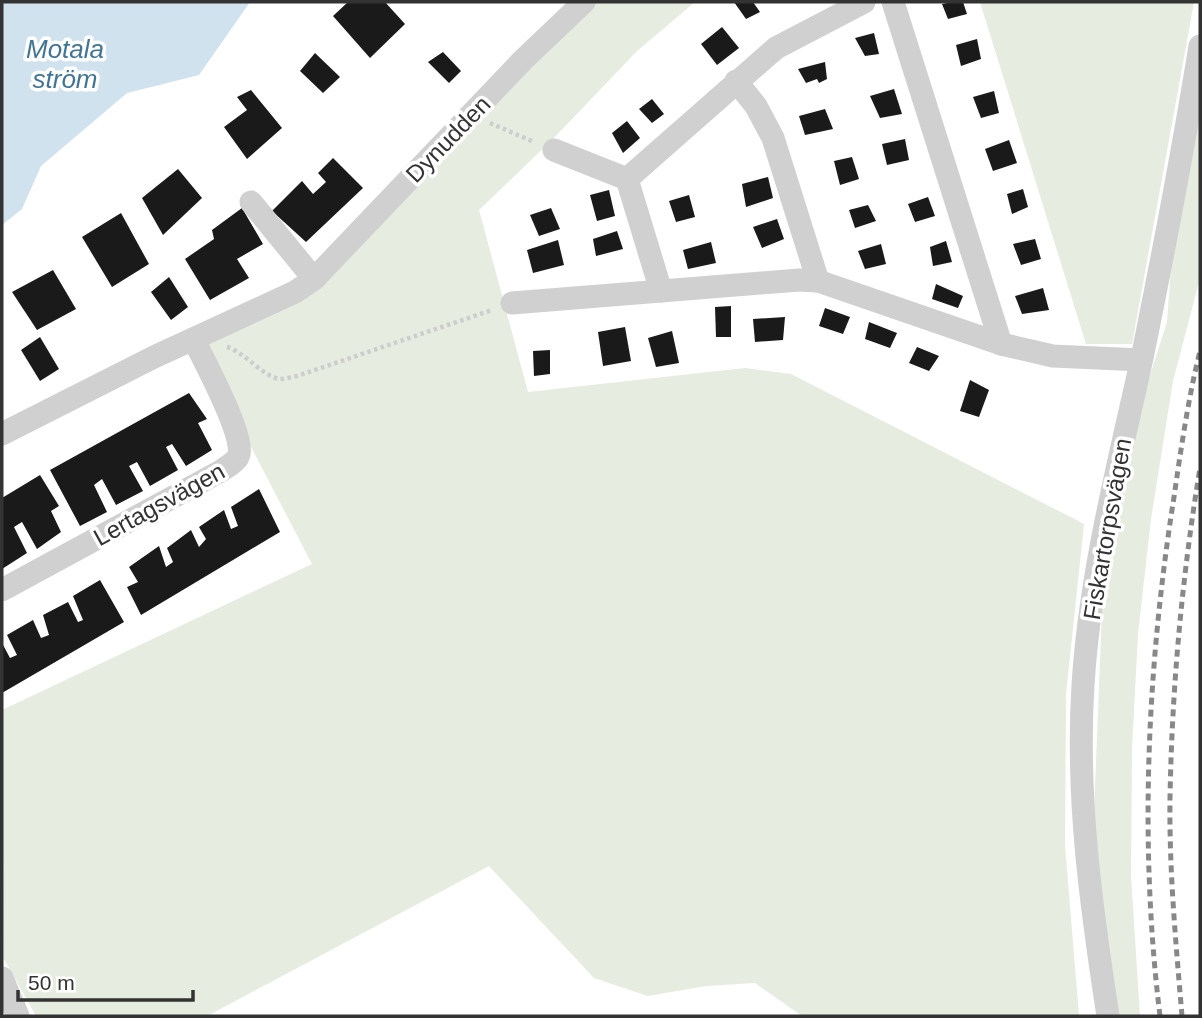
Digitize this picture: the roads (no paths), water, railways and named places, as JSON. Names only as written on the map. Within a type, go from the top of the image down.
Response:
[{"type":"street","name":"Dynudden","points":[[2,434],[70,398],[295,292],[314,279],[523,60],[584,2]]},
{"type":"street","points":[[626,179],[776,48],[864,2]]},
{"type":"street","points":[[893,2],[1001,344]]},
{"type":"street","name":"Fiskartorpsvägen","points":[[1108,1016],[1084,836],[1083,687],[1100,542],[1169,225],[1200,46]]},
{"type":"street","points":[[736,81],[756,106],[773,138],[818,281]]},
{"type":"street","points":[[554,150],[626,179]]},
{"type":"street","points":[[626,179],[661,291]]},
{"type":"street","points":[[251,202],[314,279]]},
{"type":"street","points":[[512,303],[799,280],[818,281],[1001,344],[1053,356],[1141,360]]},
{"type":"street","name":"Lertagsvägen","points":[[2,590],[221,471],[238,458],[241,448],[237,430],[194,340]]},
{"type":"street","points":[[2,978],[18,1016]]},
{"type":"water","name":"Motala ström","points":[[2,2],[250,2],[199,75],[127,93],[41,166],[22,209],[2,225]]},
{"type":"railway","points":[[1160,1016],[1153,952],[1148,822],[1152,691],[1165,561],[1185,424],[1200,351]]},
{"type":"railway","points":[[1182,1016],[1173,907],[1171,756],[1179,632],[1200,468]]}]
